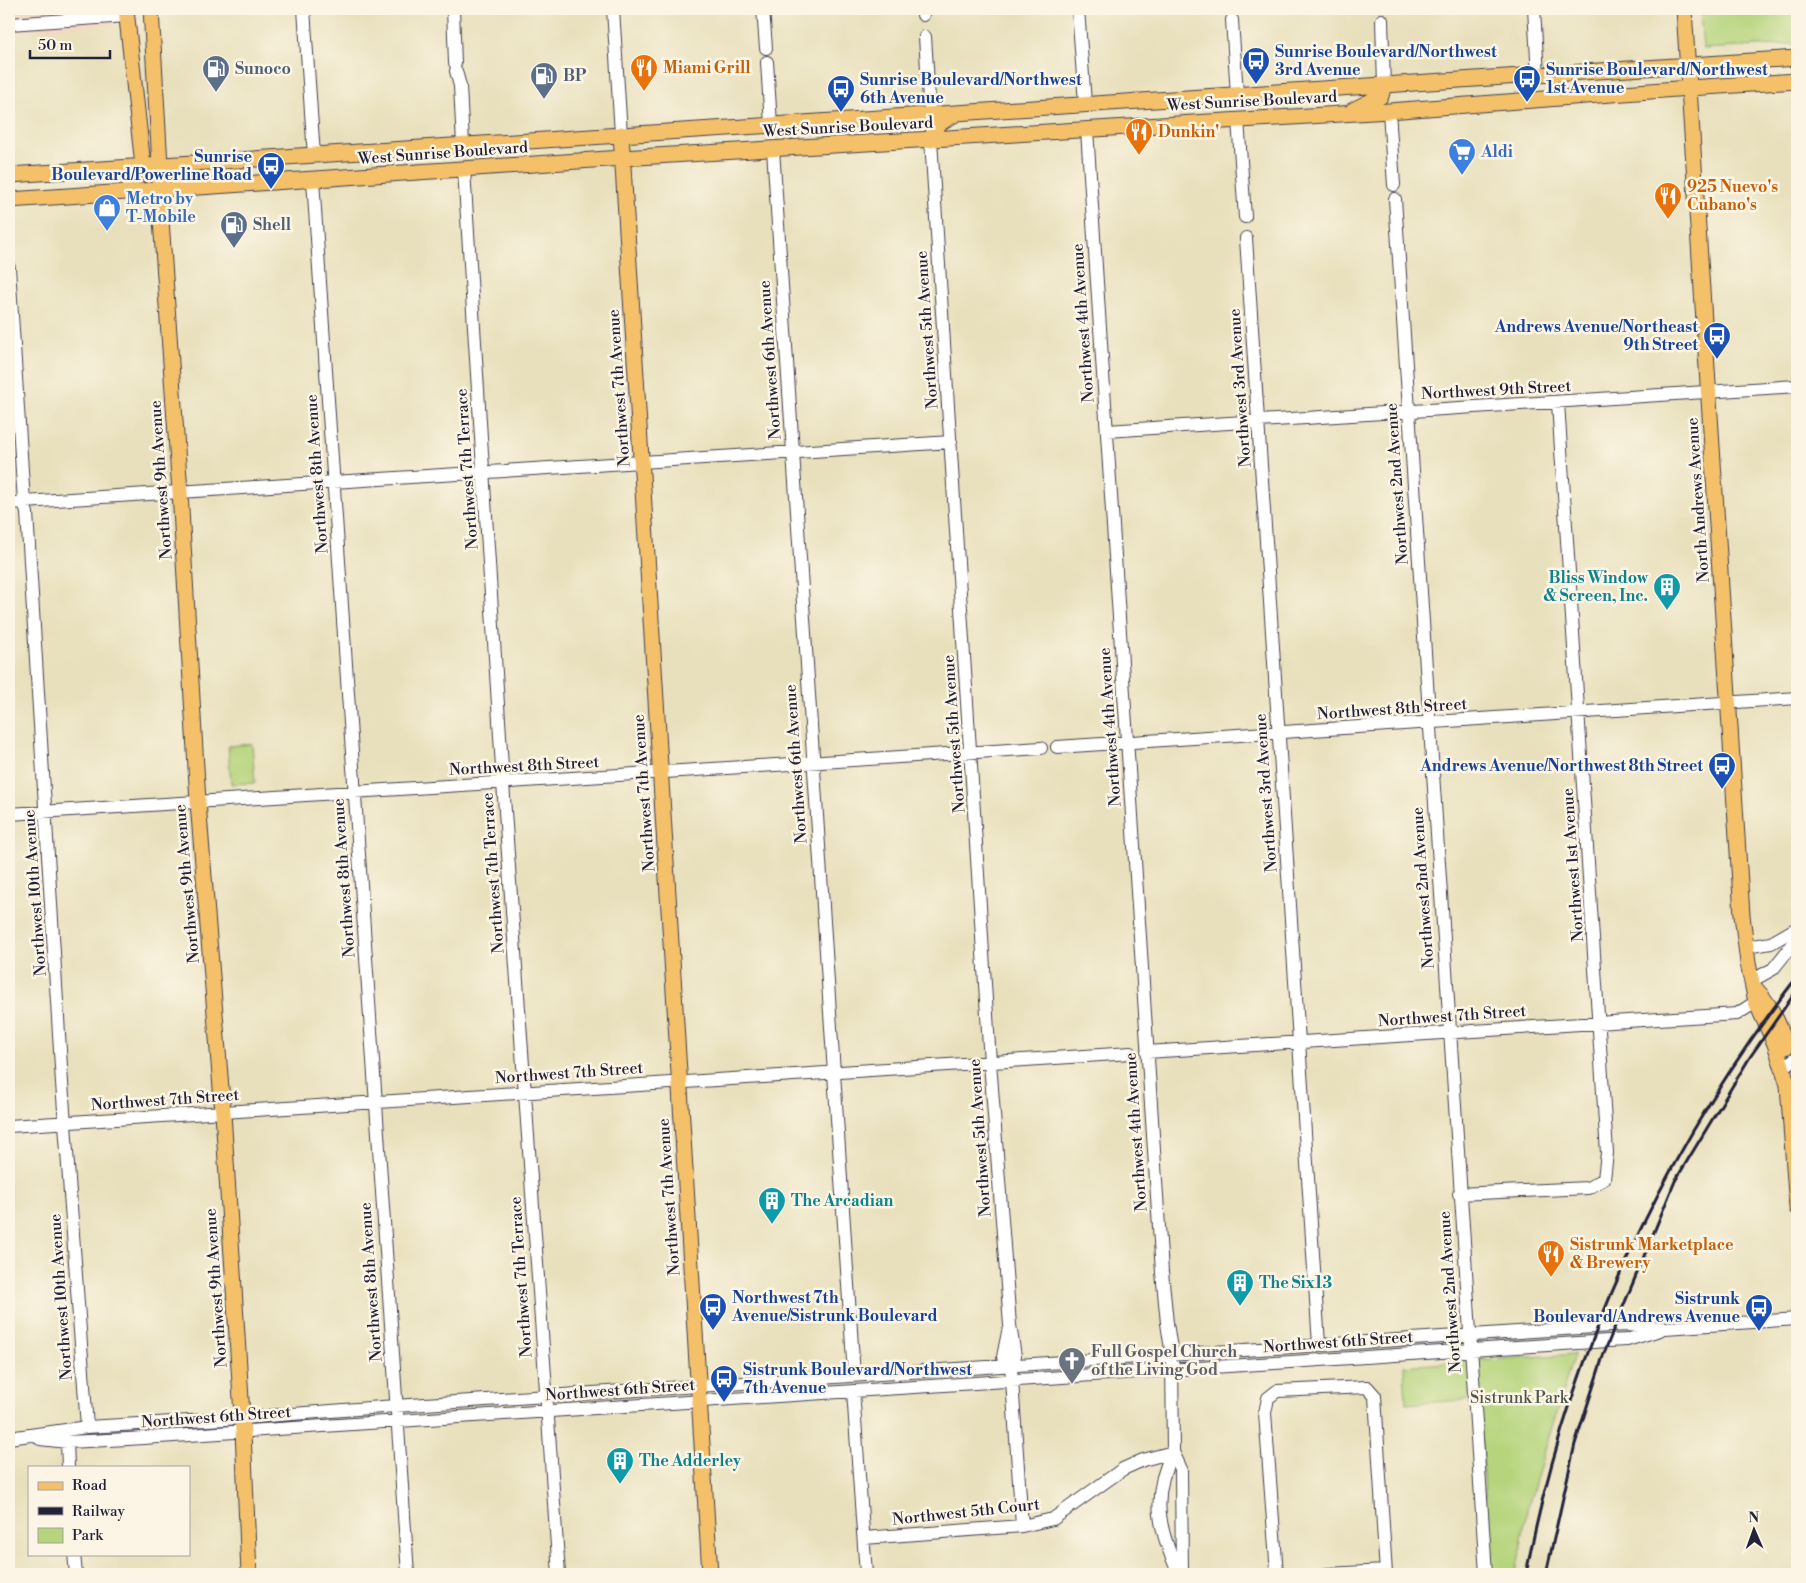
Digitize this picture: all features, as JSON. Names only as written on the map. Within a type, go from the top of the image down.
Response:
[{"type":"main road","name":"Northwest 9th Avenue","points":[[151,9],[160,166],[159,191],[180,492],[198,802],[223,1113],[249,1574]]},
{"type":"main road","name":"North Andrews Avenue","points":[[1684,9],[1746,947],[1754,990],[1765,1020],[1790,1063]]},
{"type":"main road","name":"Northwest 9th Avenue","points":[[126,12],[143,166],[159,191]]},
{"type":"main road","name":"West Sunrise Boulevard","points":[[9,175],[930,115],[1085,103],[1797,58]]},
{"type":"main road","name":"West Sunrise Boulevard","points":[[9,200],[622,158],[1389,111],[1797,81]]},
{"type":"main road","points":[[1347,113],[1382,96],[1384,85]]},
{"type":"main road","points":[[931,140],[934,128],[940,122],[959,113]]},
{"type":"main road","name":"Northwest 7th Avenue","points":[[621,134],[710,1574]]},
{"type":"main road","name":"North Andrews Avenue","points":[[1754,990],[1768,1001],[1791,1041],[1788,1085],[1797,1208]]},
{"type":"street","points":[[304,9],[314,156]]},
{"type":"street","points":[[453,9],[463,144]]},
{"type":"street","name":"Northwest 7th Avenue","points":[[613,9],[621,134]]},
{"type":"street","points":[[763,9],[766,48]]},
{"type":"street","points":[[1078,9],[1085,103]]},
{"type":"street","points":[[1534,9],[1538,75]]},
{"type":"street","points":[[9,24],[126,12]]},
{"type":"street","points":[[1232,20],[1237,94]]},
{"type":"street","points":[[1382,20],[1384,85]]},
{"type":"street","points":[[925,37],[930,115]]},
{"type":"street","points":[[767,62],[771,125]]},
{"type":"street","points":[[1389,111],[1394,185]]},
{"type":"street","points":[[1238,120],[1245,216]]},
{"type":"street","name":"Northwest 4th Avenue","points":[[1087,130],[1146,1052],[1166,1323],[1173,1369],[1173,1452],[1181,1469],[1180,1574]]},
{"type":"street","name":"Northwest 5th Avenue","points":[[931,140],[972,753],[990,1062],[1010,1326],[1015,1356],[1011,1366],[1022,1526]]},
{"type":"street","name":"Northwest 6th Avenue","points":[[773,149],[832,1072],[854,1376]]},
{"type":"street","name":"Northwest 7th Terrace","points":[[464,170],[503,784],[559,1574]]},
{"type":"street","name":"Northwest 8th Avenue","points":[[313,180],[396,1421],[408,1574]]},
{"type":"street","name":"Northwest 2nd Avenue","points":[[1395,199],[1459,1194],[1486,1574]]},
{"type":"street","name":"Northwest 3rd Avenue","points":[[1246,238],[1319,1345]]},
{"type":"street","name":"Northwest 10th Avenue","points":[[9,268],[24,502],[27,513],[65,1122],[87,1427]]},
{"type":"street","name":"Northwest 9th Street","points":[[1107,431],[1797,386]]},
{"type":"street","name":"Northwest 1st Avenue","points":[[1459,1194],[1588,1188],[1604,1179],[1607,1153],[1600,1022],[1558,403]]},
{"type":"street","points":[[9,503],[951,442]]},
{"type":"street","name":"Northwest 8th Street","points":[[1057,747],[1797,698]]},
{"type":"street","name":"Northwest 8th Street","points":[[9,814],[660,774],[1041,748]]},
{"type":"street","points":[[1746,947],[1771,943],[1797,928]]},
{"type":"street","name":"Northwest 7th Street","points":[[1146,1052],[1737,1014],[1754,990],[1797,939]]},
{"type":"street","name":"Northwest 7th Street","points":[[9,1126],[1131,1053]]},
{"type":"street","name":"Northwest 6th Street","points":[[9,1438],[87,1427],[396,1421],[548,1411],[854,1376],[1633,1324],[1665,1328],[1797,1319]]},
{"type":"street","name":"Northwest 4th Avenue","points":[[1157,1357],[1165,1338],[1166,1323]]},
{"type":"street","name":"Northwest 6th Street","points":[[24,1437],[66,1442],[242,1425],[395,1406],[545,1396],[853,1391],[1627,1340],[1665,1328]]},
{"type":"street","points":[[1277,1574],[1265,1413],[1268,1398],[1277,1391],[1354,1386],[1368,1387],[1375,1396],[1386,1572],[1327,1574]]},
{"type":"street","points":[[853,1391],[866,1574]]},
{"type":"street","points":[[66,1442],[68,1466]]},
{"type":"street","name":"Northwest 4th Avenue","points":[[1173,1452],[1164,1468],[1159,1506],[1164,1543],[1180,1574]]},
{"type":"street","name":"Northwest 5th Court","points":[[864,1538],[1022,1526],[1053,1519],[1123,1470],[1143,1460],[1173,1452]]},
{"type":"street","points":[[74,1556],[76,1574]]},
{"type":"shaded area","points":[[9,9],[114,9],[115,25],[9,31]]},
{"type":"green space","points":[[1700,9],[1797,9],[1797,44],[1703,49]]},
{"type":"green space","points":[[252,744],[255,783],[231,784],[228,746]]},
{"type":"green space","name":"Sistrunk Park","points":[[1574,1354],[1527,1510],[1516,1574],[1490,1574],[1479,1399],[1406,1404],[1404,1366]]},
{"type":"railway","points":[[1526,1574],[1544,1493],[1567,1414],[1594,1336],[1626,1260],[1663,1186],[1703,1114],[1748,1044],[1797,977]]},
{"type":"railway","points":[[1546,1574],[1575,1444],[1604,1353],[1675,1181],[1750,1057],[1797,990]]},
{"type":"place","name":"Sunrise Boulevard/Northwest 3rd Avenue","points":[[1256,85]]},
{"type":"place","name":"Miami Grill","points":[[644,92]]},
{"type":"place","name":"Sunoco","points":[[216,93]]},
{"type":"place","name":"BP","points":[[544,100]]},
{"type":"place","name":"Sunrise Boulevard/Northwest 1st Avenue","points":[[1527,103]]},
{"type":"place","name":"Sunrise Boulevard/Northwest 6th Avenue","points":[[841,113]]},
{"type":"place","name":"Dunkin'","points":[[1139,156]]},
{"type":"place","name":"Aldi","points":[[1462,176]]},
{"type":"place","name":"Sunrise Boulevard/Powerline Road","points":[[271,190]]},
{"type":"place","name":"925 Nuevo's Cubano's","points":[[1668,220]]},
{"type":"place","name":"Metro by T-Mobile","points":[[107,232]]},
{"type":"place","name":"Shell","points":[[234,249]]},
{"type":"place","name":"Andrews Avenue/Northeast 9th Street","points":[[1717,360]]},
{"type":"place","name":"Bliss Window & Screen, Inc.","points":[[1667,611]]},
{"type":"place","name":"Andrews Avenue/Northwest 8th Street","points":[[1722,790]]},
{"type":"place","name":"The Arcadian","points":[[772,1225]]},
{"type":"place","name":"Sistrunk Marketplace & Brewery","points":[[1551,1278]]},
{"type":"place","name":"The Six13","points":[[1240,1307]]},
{"type":"place","name":"Northwest 7th Avenue/Sistrunk Boulevard","points":[[713,1331]]},
{"type":"place","name":"Sistrunk Boulevard/Andrews Avenue","points":[[1759,1332]]},
{"type":"place","name":"Full Gospel Church of the Living God","points":[[1072,1385]]},
{"type":"place","name":"Sistrunk Boulevard/Northwest 7th Avenue","points":[[724,1403]]},
{"type":"place","name":"The Adderley","points":[[620,1485]]}]
